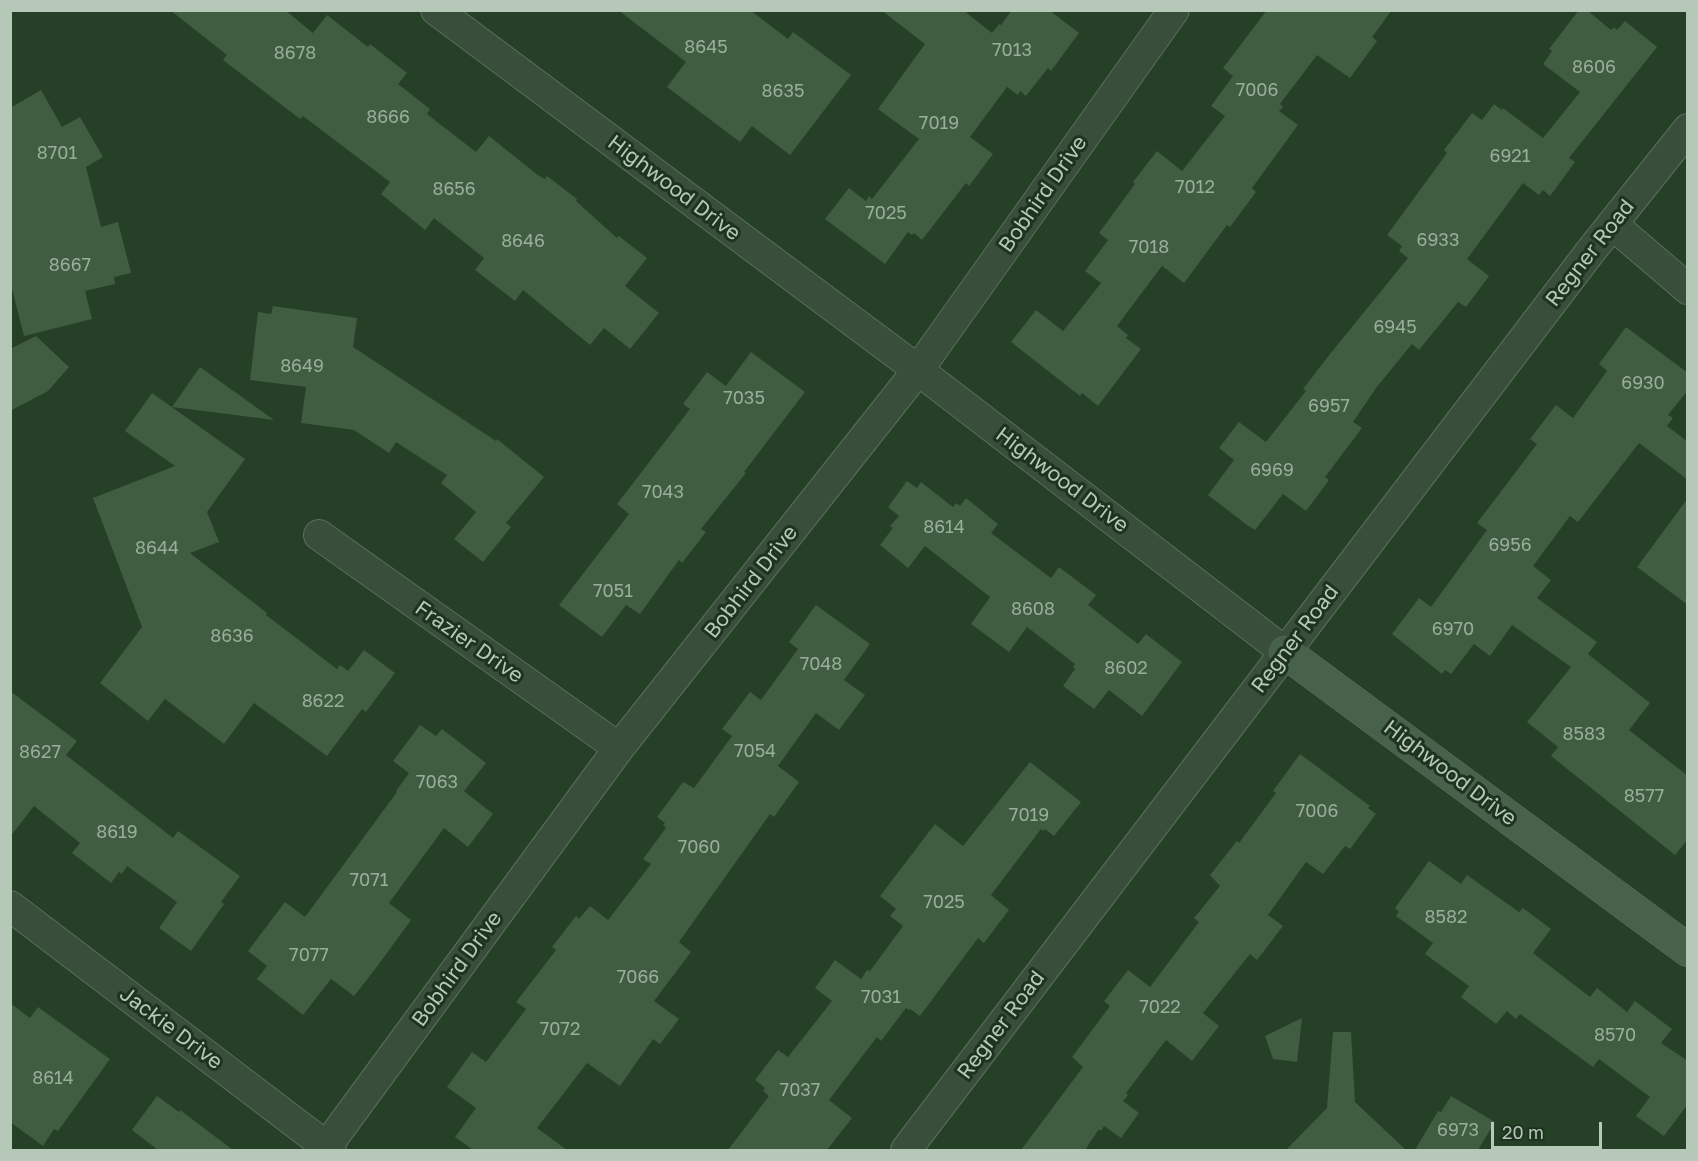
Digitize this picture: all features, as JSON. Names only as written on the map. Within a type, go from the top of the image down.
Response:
[{"type":"street","name":"Highwood Drive","points":[[436,10],[918,370],[1285,652],[1688,950]]},
{"type":"street","name":"Bobhird Drive","points":[[327,1149],[619,748],[918,370],[1166,13]]},
{"type":"street","name":"Regner Road","points":[[906,1150],[1612,224],[1688,129]]},
{"type":"street","points":[[1612,224],[1688,289]]},
{"type":"street","name":"Frazier Drive","points":[[319,536],[619,748]]},
{"type":"street","name":"Jackie Drive","points":[[10,906],[327,1149]]},
{"type":"building","points":[[170,10],[285,10],[313,33],[327,15],[368,47],[370,44],[407,73],[398,84],[430,109],[427,114],[476,152],[489,136],[539,176],[545,179],[547,176],[577,199],[576,201],[617,238],[619,236],[647,258],[625,286],[659,313],[630,349],[604,328],[590,345],[523,290],[515,301],[475,270],[484,258],[434,218],[425,230],[381,194],[390,182],[303,116],[300,119],[223,60],[227,55]]},
{"type":"building","points":[[618,10],[750,10],[788,39],[793,32],[851,75],[790,155],[752,126],[740,142],[667,87],[686,62]]},
{"type":"building","points":[[881,10],[963,10],[992,33],[1012,10],[1049,10],[1079,33],[1051,71],[1048,68],[1026,96],[1020,91],[1018,95],[1007,87],[970,137],[993,154],[969,186],[966,183],[922,240],[914,233],[912,235],[908,232],[885,264],[825,219],[849,188],[866,201],[869,196],[872,199],[919,139],[878,109],[925,44]]},
{"type":"building","points":[[1267,10],[1392,10],[1372,37],[1377,41],[1350,78],[1317,55],[1280,104],[1283,107],[1279,111],[1298,125],[1252,188],[1256,192],[1230,227],[1227,225],[1184,283],[1162,266],[1117,326],[1128,335],[1126,338],[1141,349],[1098,406],[1082,393],[1080,396],[1011,342],[1036,310],[1063,331],[1101,283],[1085,271],[1108,240],[1099,233],[1157,151],[1182,171],[1225,116],[1211,106],[1233,76],[1223,68]]},
{"type":"building","points":[[1579,10],[1587,10],[1611,30],[1614,27],[1617,30],[1625,21],[1657,47],[1569,158],[1575,162],[1550,196],[1543,190],[1539,195],[1523,183],[1467,259],[1489,276],[1466,307],[1458,302],[1419,350],[1412,344],[1376,388],[1353,422],[1362,428],[1325,477],[1329,480],[1306,511],[1283,494],[1255,530],[1247,525],[1208,495],[1234,460],[1219,448],[1239,422],[1266,442],[1306,391],[1303,389],[1330,354],[1408,258],[1399,251],[1402,246],[1387,235],[1447,153],[1444,150],[1472,113],[1482,120],[1494,104],[1502,110],[1503,108],[1543,138],[1580,92],[1543,64],[1552,51],[1549,49]]},
{"type":"building","points":[[41,90],[62,127],[80,117],[103,157],[86,167],[101,227],[118,222],[131,273],[114,277],[115,284],[85,291],[92,319],[24,336],[10,281],[10,108]]},
{"type":"building","points":[[273,306],[357,318],[353,347],[496,441],[497,439],[544,477],[506,523],[511,527],[483,562],[454,539],[476,512],[441,483],[447,475],[396,442],[389,453],[354,430],[301,423],[306,387],[250,380],[258,312],[271,314]]},
{"type":"building","points":[[1626,327],[1688,373],[1688,390],[1668,415],[1673,418],[1667,426],[1688,442],[1688,480],[1639,443],[1578,522],[1570,516],[1533,566],[1551,580],[1537,598],[1597,642],[1588,654],[1650,703],[1629,730],[1688,776],[1688,839],[1675,855],[1551,756],[1558,747],[1527,722],[1571,667],[1512,625],[1490,656],[1474,644],[1451,674],[1445,670],[1442,674],[1392,634],[1419,598],[1431,607],[1487,530],[1477,523],[1537,444],[1530,439],[1556,405],[1573,418],[1607,371],[1599,364]]},
{"type":"building","points":[[36,336],[69,367],[48,391],[10,411],[10,349]]},
{"type":"building","points":[[751,352],[805,392],[744,472],[746,473],[701,529],[706,532],[682,563],[679,560],[640,614],[626,605],[602,637],[559,605],[629,514],[617,504],[690,409],[683,404],[707,372],[726,386]]},
{"type":"building","points":[[200,367],[274,420],[172,407]]},
{"type":"building","points":[[152,393],[245,459],[207,512],[219,542],[190,553],[337,669],[340,665],[348,671],[364,650],[395,673],[366,712],[362,709],[327,756],[254,703],[224,744],[165,699],[148,721],[100,683],[142,627],[93,498],[175,466],[125,431]]},
{"type":"building","points":[[907,481],[917,488],[921,482],[953,507],[956,503],[960,506],[966,498],[998,524],[991,533],[1051,578],[1059,567],[1096,595],[1088,605],[1138,644],[1146,634],[1182,662],[1142,716],[1109,690],[1094,709],[1063,686],[1075,669],[1073,667],[1075,664],[1027,627],[1009,652],[971,624],[990,597],[925,546],[908,568],[880,545],[893,528],[890,526],[899,516],[888,507]]},
{"type":"building","points":[[1688,498],[1688,605],[1637,567]]},
{"type":"building","points":[[816,605],[870,644],[844,680],[865,695],[839,730],[816,713],[778,766],[799,782],[774,817],[770,814],[679,942],[691,952],[654,1001],[679,1019],[660,1044],[653,1039],[620,1086],[587,1063],[537,1128],[567,1150],[473,1150],[455,1137],[476,1108],[447,1087],[472,1052],[486,1062],[526,1009],[516,1002],[556,950],[552,947],[576,916],[579,919],[590,906],[608,920],[651,864],[643,859],[666,828],[663,825],[665,823],[657,817],[683,782],[694,788],[732,736],[722,729],[750,692],[761,700],[798,649],[789,642]]},
{"type":"building","points":[[10,691],[77,741],[66,755],[173,838],[178,831],[240,876],[221,902],[224,904],[191,951],[159,928],[177,902],[127,866],[122,874],[119,872],[111,883],[72,853],[80,843],[34,806],[10,837]]},
{"type":"building","points":[[420,725],[436,736],[442,729],[486,763],[464,791],[493,814],[468,847],[444,828],[389,903],[411,920],[376,968],[354,996],[331,979],[303,1015],[257,979],[267,966],[248,951],[285,902],[305,917],[409,773],[393,761]]},
{"type":"building","points":[[1300,754],[1370,806],[1368,808],[1376,814],[1350,849],[1345,846],[1323,874],[1306,862],[1268,915],[1283,926],[1257,960],[1250,954],[1203,1013],[1219,1026],[1192,1061],[1166,1040],[1126,1093],[1128,1095],[1123,1101],[1139,1113],[1121,1138],[1104,1126],[1101,1131],[1099,1129],[1085,1150],[1021,1150],[1083,1067],[1072,1057],[1110,1006],[1104,1001],[1128,970],[1150,987],[1199,922],[1194,918],[1220,886],[1210,875],[1237,841],[1239,843],[1276,793],[1273,791]]},
{"type":"building","points":[[1030,762],[1081,802],[1054,836],[1045,829],[1043,831],[1041,829],[991,895],[1009,910],[984,943],[978,938],[920,1016],[906,1008],[881,1041],[877,1037],[829,1100],[852,1118],[827,1150],[728,1150],[769,1096],[763,1091],[765,1088],[755,1080],[778,1050],[788,1057],[832,1001],[815,988],[835,960],[861,979],[867,970],[870,971],[903,926],[890,916],[896,909],[880,896],[935,824],[963,846]]},
{"type":"building","points":[[1429,861],[1461,884],[1467,875],[1519,912],[1523,908],[1551,929],[1533,953],[1590,997],[1597,988],[1627,1012],[1635,1001],[1672,1029],[1661,1043],[1688,1061],[1688,1104],[1664,1136],[1636,1116],[1650,1097],[1599,1059],[1593,1067],[1520,1014],[1516,1019],[1507,1011],[1496,1024],[1461,997],[1469,986],[1425,954],[1433,943],[1396,916],[1399,912],[1395,908]]},
{"type":"building","points":[[10,1003],[30,1018],[38,1007],[110,1059],[58,1131],[54,1129],[43,1146],[10,1122]]},
{"type":"building","points":[[1302,1018],[1297,1062],[1273,1059],[1265,1036]]},
{"type":"building","points":[[1333,1032],[1351,1032],[1355,1102],[1406,1150],[1286,1150],[1327,1108]]},
{"type":"building","points":[[157,1096],[179,1112],[180,1110],[233,1150],[158,1150],[132,1130]]},
{"type":"building","points":[[1451,1096],[1495,1122],[1478,1150],[1415,1150],[1438,1111],[1441,1112]]}]
